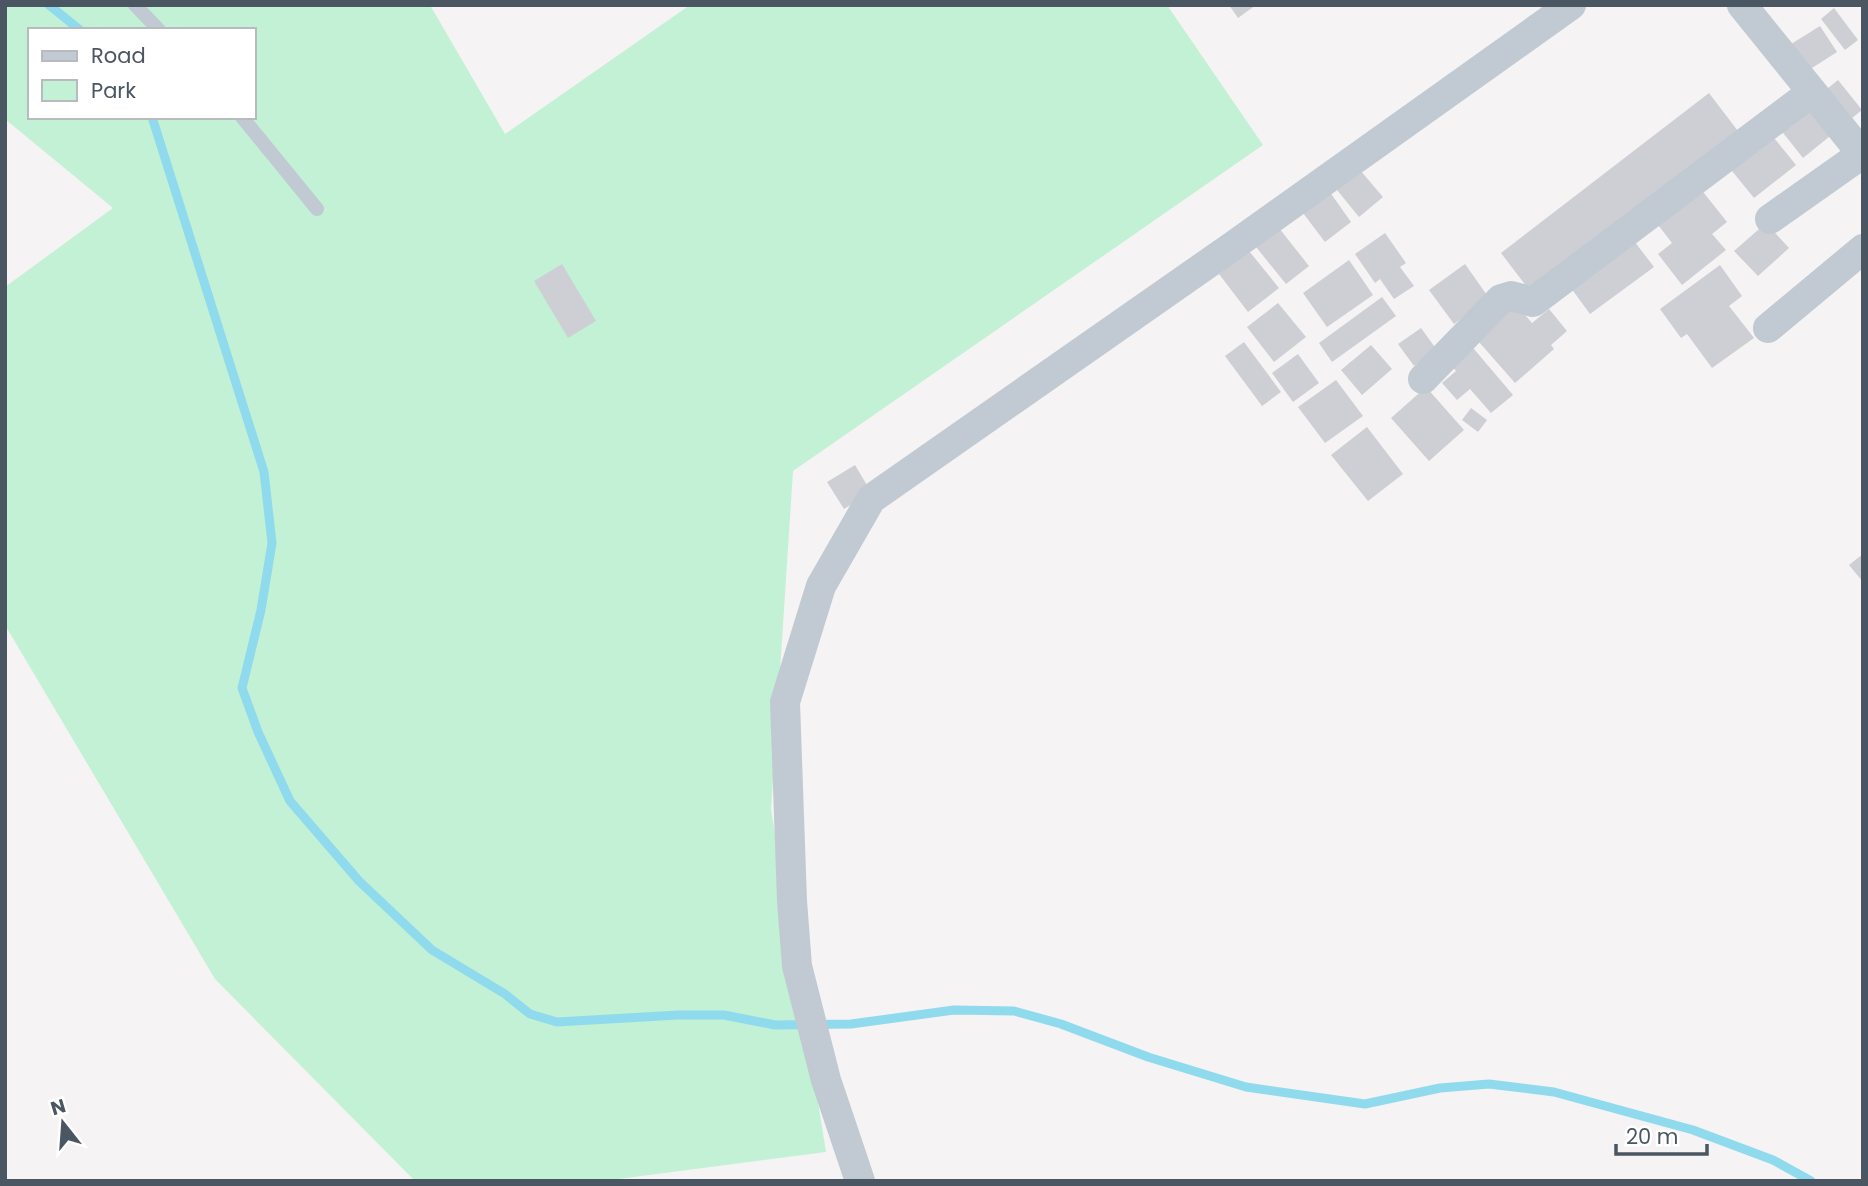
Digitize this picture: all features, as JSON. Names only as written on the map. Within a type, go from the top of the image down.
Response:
[{"type":"street","points":[[860,1181],[826,1080],[797,966],[785,702],[821,586],[871,499],[1571,5]]},
{"type":"street","points":[[1742,5],[1862,155],[1770,219]]},
{"type":"street","points":[[1423,379],[1501,299],[1511,296],[1533,302],[1811,93]]},
{"type":"street","points":[[1768,328],[1863,249]]},
{"type":"lane","points":[[135,5],[157,28]]},
{"type":"lane","points":[[244,119],[317,209]]},
{"type":"green space","points":[[5,5],[430,5],[505,134],[690,5],[1167,5],[1263,145],[793,471],[771,809],[826,1152],[603,1181],[415,1181],[215,979],[5,625],[5,287],[113,208],[5,119]]},
{"type":"building","points":[[1229,5],[1256,5],[1238,18]]},
{"type":"building","points":[[1834,8],[1858,40],[1845,50],[1821,19]]},
{"type":"building","points":[[1820,26],[1837,52],[1801,75],[1783,49]]},
{"type":"building","points":[[1838,80],[1862,110],[1841,127],[1817,97]]},
{"type":"building","points":[[1709,93],[1741,135],[1533,295],[1501,253]]},
{"type":"building","points":[[1813,103],[1835,132],[1803,158],[1780,129]]},
{"type":"building","points":[[1770,133],[1796,165],[1754,198],[1728,166]]},
{"type":"building","points":[[1360,170],[1383,197],[1359,217],[1337,190]]},
{"type":"building","points":[[1327,188],[1351,222],[1325,242],[1300,209]]},
{"type":"building","points":[[1700,188],[1727,222],[1712,234],[1726,250],[1682,285],[1658,254],[1672,243],[1652,217]]},
{"type":"building","points":[[1275,223],[1309,266],[1286,284],[1252,242]]},
{"type":"building","points":[[1766,223],[1789,248],[1758,276],[1734,251]]},
{"type":"building","points":[[1385,233],[1406,263],[1400,267],[1414,286],[1394,299],[1380,279],[1375,283],[1355,254]]},
{"type":"building","points":[[1631,237],[1654,267],[1590,314],[1568,284]]},
{"type":"building","points":[[1249,251],[1279,288],[1248,312],[1219,274]]},
{"type":"building","points":[[1349,260],[1373,295],[1327,327],[1303,293]]},
{"type":"building","points":[[562,264],[596,321],[568,338],[534,281]]},
{"type":"building","points":[[1465,264],[1489,298],[1454,324],[1429,290]]},
{"type":"building","points":[[1720,265],[1742,296],[1729,306],[1754,338],[1712,368],[1687,334],[1681,338],[1660,309]]},
{"type":"building","points":[[1382,297],[1396,316],[1332,362],[1319,343]]},
{"type":"building","points":[[1512,300],[1532,323],[1549,309],[1567,331],[1551,345],[1554,349],[1515,383],[1472,334]]},
{"type":"building","points":[[1278,303],[1306,337],[1274,362],[1247,327]]},
{"type":"building","points":[[1421,328],[1437,350],[1414,366],[1398,344]]},
{"type":"building","points":[[1244,342],[1281,392],[1262,406],[1225,356]]},
{"type":"building","points":[[1468,342],[1513,395],[1491,413],[1470,389],[1457,400],[1442,383],[1456,371],[1446,359]]},
{"type":"building","points":[[1371,345],[1392,369],[1362,395],[1341,370]]},
{"type":"building","points":[[1298,354],[1319,383],[1293,402],[1272,373]]},
{"type":"building","points":[[1336,380],[1363,416],[1325,443],[1298,407]]},
{"type":"building","points":[[1426,387],[1464,430],[1429,461],[1391,418]]},
{"type":"building","points":[[1471,408],[1487,420],[1478,432],[1462,420]]},
{"type":"building","points":[[1367,427],[1403,474],[1368,501],[1331,455]]},
{"type":"building","points":[[855,465],[871,492],[844,509],[827,482]]},
{"type":"building","points":[[1863,554],[1863,582],[1849,565]]},
{"type":"waterway","points":[[49,5],[78,28]]},
{"type":"waterway","points":[[153,119],[264,472],[272,543],[261,610],[242,688],[258,732],[290,801],[359,881],[432,950],[505,994],[530,1014],[557,1022],[724,1015],[775,1025],[851,1024],[954,1010],[1014,1011],[1061,1024],[1148,1057],[1246,1087],[1365,1104],[1440,1088],[1489,1084],[1554,1092],[1693,1130],[1773,1160],[1811,1181]]}]
